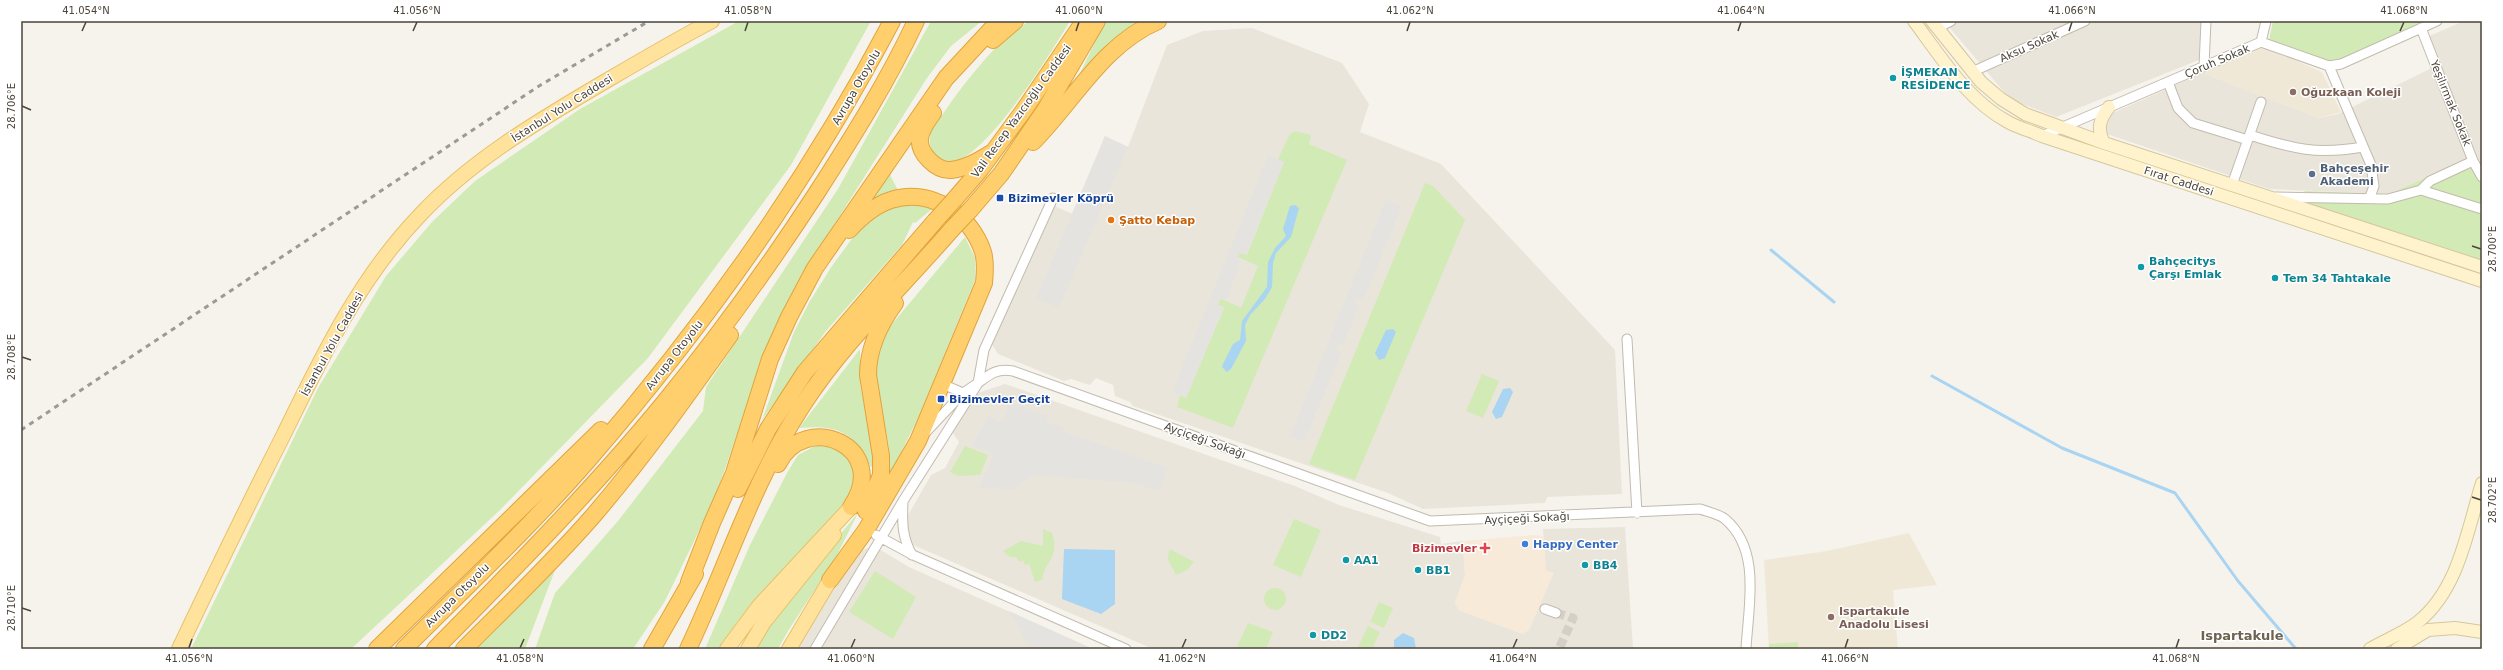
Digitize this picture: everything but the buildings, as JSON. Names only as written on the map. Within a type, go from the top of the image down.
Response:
[{"type":"highway","name":"Avrupa Otoyolu","points":[[404,649],[559,492],[649,388],[699,324],[790,195],[841,114],[892,21]]},
{"type":"highway","name":"Avrupa Otoyolu","points":[[435,649],[524,558],[663,404],[726,324],[795,227],[860,123],[916,21]]},
{"type":"highway","points":[[652,649],[689,582],[707,535],[734,473],[770,359],[789,317],[825,254],[946,78],[999,21]]},
{"type":"highway","points":[[994,152],[966,167],[944,170],[928,159],[921,149],[919,138],[930,117],[980,52],[1015,21]]},
{"type":"highway","points":[[1001,174],[1040,134],[1116,48],[1136,33],[1158,21]]},
{"type":"highway","name":"Vali Recep Yazıcıoğlu Caddesi","points":[[689,582],[704,561],[755,455],[784,401],[823,349],[954,200],[994,152],[1088,25]]},
{"type":"highway","name":"Vali Recep Yazıcıoğlu Caddesi","points":[[912,276],[1001,174],[1045,110],[1088,25]]},
{"type":"highway","points":[[825,254],[861,217],[891,200],[915,197],[936,201],[954,211],[976,237],[984,254],[984,283],[918,441],[866,530],[830,580]]},
{"type":"highway","points":[[464,649],[564,548],[620,483],[761,292],[785,250],[795,227]]},
{"type":"highway","points":[[688,649],[744,520],[782,441],[809,395],[864,326],[912,276]]},
{"type":"highway","points":[[830,580],[871,502],[881,475],[879,432],[868,376],[868,363],[875,337],[912,276]]},
{"type":"highway","points":[[378,649],[616,416],[649,388]]},
{"type":"highway","points":[[744,520],[759,501],[782,457],[794,445],[823,437],[835,439],[845,444],[860,462],[863,475],[862,488],[851,507]]},
{"type":"main road","name":"İstanbul Yolu Caddesi","points":[[179,649],[322,358],[349,308],[389,252],[421,214],[458,180],[491,153],[543,118],[712,21]]},
{"type":"main road","name":"Fırat Caddesi","points":[[1914,21],[1956,78],[1980,101],[2007,122],[2042,136],[2482,281]]},
{"type":"main road","name":"Fırat Caddesi","points":[[1934,24],[1974,71],[1981,82],[2000,99],[2025,114],[2104,143],[2482,267]]},
{"type":"main road","points":[[2104,143],[2099,125],[2100,118],[2109,107]]},
{"type":"main road","points":[[2370,649],[2417,622],[2435,604],[2448,586],[2482,483]]},
{"type":"main road","points":[[727,649],[759,606],[851,507]]},
{"type":"main road","points":[[748,649],[764,622],[842,524],[851,507]]},
{"type":"main road","points":[[790,649],[830,580]]},
{"type":"main road","points":[[2397,649],[2428,630],[2455,628],[2482,632]]},
{"type":"street","points":[[1934,24],[1951,21]]},
{"type":"street","name":"Aksu Sokak","points":[[1974,71],[2085,21]]},
{"type":"street","points":[[2204,66],[2206,21]]},
{"type":"street","points":[[2261,42],[2266,21]]},
{"type":"street","points":[[2370,197],[2374,186],[2371,165],[2329,66],[2342,64],[2437,21]]},
{"type":"street","name":"Yeşilırmak Sokak","points":[[2421,28],[2473,161],[2482,177]]},
{"type":"street","name":"Çoruh Sokak","points":[[2042,136],[2261,42],[2329,66]]},
{"type":"street","points":[[2168,82],[2178,108],[2193,123],[2292,149],[2337,152],[2363,147]]},
{"type":"street","points":[[2232,185],[2261,102]]},
{"type":"street","points":[[2271,197],[2388,198],[2421,190],[2430,181],[2473,161]]},
{"type":"street","points":[[2421,190],[2482,210]]},
{"type":"street","points":[[918,441],[963,393],[978,383],[984,350],[1053,198]]},
{"type":"street","points":[[1627,340],[1637,512]]},
{"type":"street","name":"Ayçiçeği Sokağı","points":[[815,649],[880,537],[978,383],[994,371],[1013,371],[1430,521],[1700,509],[1725,519],[1736,532],[1746,550],[1750,568],[1746,649]]},
{"type":"street","points":[[945,378],[947,386],[963,393]]},
{"type":"street","points":[[903,500],[902,530],[905,542],[913,555]]},
{"type":"street","points":[[866,530],[913,555],[1126,649]]},
{"type":"street","points":[[1545,609],[1556,613]]},
{"type":"shaded area","points":[[1944,21],[2201,21],[2199,60],[2056,117],[2010,99]]},
{"type":"shaded area","points":[[2464,21],[2482,21],[2482,173],[2475,157],[2389,194],[2269,189],[2107,134],[2105,130],[2108,115],[2203,73],[2319,118],[2338,114],[2438,65],[2427,37]]},
{"type":"shaded area","points":[[1252,28],[1342,63],[1369,104],[1360,132],[1441,164],[1615,350],[1622,494],[1547,497],[1545,503],[1423,509],[1388,493],[1133,406],[1130,402],[1115,396],[1113,385],[1096,378],[1090,385],[1071,379],[1064,381],[998,354],[991,343],[1054,206],[1073,214],[1105,136],[1128,147],[1167,45],[1203,31]]},
{"type":"shaded area","name":"Oğuzkaan Koleji","points":[[2265,47],[2322,72],[2341,112],[2319,118],[2203,73],[2256,48]]},
{"type":"shaded area","points":[[1105,136],[1128,147],[1059,308],[1036,298]]},
{"type":"shaded area","points":[[1268,155],[1284,162],[1246,255],[1239,253],[1238,257],[1241,261],[1228,296],[1225,300],[1220,299],[1218,305],[1224,307],[1186,398],[1172,392]]},
{"type":"shaded area","points":[[1386,199],[1402,206],[1364,300],[1357,297],[1356,302],[1359,306],[1343,345],[1338,343],[1336,349],[1342,352],[1304,442],[1290,436]]},
{"type":"shaded area","points":[[1005,384],[1295,486],[1339,505],[1440,537],[1441,544],[1463,541],[1465,575],[1455,603],[1459,610],[1523,634],[1553,573],[1546,571],[1543,529],[1625,527],[1633,649],[1153,649],[911,544],[906,526],[907,517],[931,475],[945,468],[959,442],[952,432],[975,394]]},
{"type":"shaded area","points":[[1010,402],[1048,416],[1046,421],[1064,428],[1063,431],[1168,468],[1159,491],[1133,483],[1034,475],[1013,489],[979,488],[994,454],[972,446],[988,416],[1002,423]]},
{"type":"shaded area","name":"Ispartakule Anadolu Lisesi","points":[[1909,533],[1937,585],[1893,590],[1898,649],[1769,649],[1764,560],[1827,551]]},
{"type":"shaded area","points":[[1535,535],[1544,536],[1546,571],[1554,573],[1529,630],[1523,634],[1459,610],[1455,603],[1465,575],[1463,541]]},
{"type":"shaded area","points":[[869,548],[879,549],[909,567],[1093,649],[796,649],[857,551]]},
{"type":"shaded area","points":[[1009,611],[1093,649],[1031,649]]},
{"type":"green space","points":[[739,21],[871,21],[791,165],[648,358],[500,510],[351,649],[191,649],[318,388],[386,276],[432,222],[475,181],[580,109]]},
{"type":"green space","points":[[931,21],[982,21],[951,46],[927,78],[832,228],[774,330],[714,500],[665,601],[633,649],[535,649],[555,593],[618,521],[703,411],[706,387],[838,189]]},
{"type":"green space","points":[[1029,21],[1070,21],[1049,56],[997,127],[979,146],[962,159],[947,162],[942,161],[935,155],[930,146],[931,131],[934,126],[978,67],[1003,40]]},
{"type":"green space","points":[[1105,21],[1149,21],[1076,82]]},
{"type":"green space","points":[[2273,21],[2423,21],[2342,59],[2327,61],[2269,40]]},
{"type":"green space","points":[[1295,131],[1311,135],[1309,144],[1347,160],[1233,428],[1177,407],[1180,395],[1186,398],[1224,308],[1218,305],[1220,298],[1241,308],[1258,266],[1238,257],[1239,252],[1247,255],[1284,162],[1278,159],[1290,134]]},
{"type":"green space","points":[[2475,156],[2482,173],[2482,260],[2311,204],[2304,191],[2389,194]]},
{"type":"green space","points":[[890,171],[891,177],[898,190],[869,201]]},
{"type":"green space","points":[[1425,183],[1433,186],[1465,220],[1355,480],[1309,464]]},
{"type":"green space","points":[[900,205],[917,205],[932,209],[915,223],[913,222],[902,245],[826,331],[762,420],[794,332],[810,301],[832,266],[862,225],[873,216]]},
{"type":"green space","points":[[965,237],[975,258],[975,280],[919,416],[890,475],[889,447],[876,378],[876,356],[887,330]]},
{"type":"green space","points":[[860,349],[860,384],[876,467],[871,467],[858,445],[843,433],[824,428],[799,428]]},
{"type":"green space","points":[[1482,374],[1499,381],[1483,418],[1466,411]]},
{"type":"green space","points":[[815,446],[839,450],[846,456],[851,463],[853,472],[853,482],[850,492],[844,503],[737,622],[720,649],[705,649],[750,545],[787,473],[798,455]]},
{"type":"green space","points":[[965,446],[988,455],[980,475],[959,476],[950,472]]},
{"type":"green space","points":[[858,513],[836,557],[778,649],[753,649],[801,581]]},
{"type":"green space","points":[[1294,519],[1321,530],[1301,577],[1273,565]]},
{"type":"green space","points":[[1043,529],[1052,533],[1054,548],[1052,558],[1046,567],[1042,580],[1035,582],[1029,564],[1025,565],[1023,560],[1020,562],[1016,557],[1010,557],[1003,551],[1021,541],[1043,546]]},
{"type":"green space","points":[[1169,550],[1172,550],[1194,562],[1187,570],[1176,575],[1168,560]]},
{"type":"green space","points":[[555,570],[525,649],[474,649]]},
{"type":"green space","points":[[875,571],[916,597],[893,639],[849,612]]},
{"type":"green space","points":[[1275,588],[1283,591],[1286,599],[1283,607],[1275,610],[1267,607],[1264,599],[1267,591]]},
{"type":"green space","points":[[1379,602],[1393,608],[1384,628],[1370,622]]},
{"type":"green space","points":[[1248,623],[1273,632],[1266,649],[1236,649]]},
{"type":"green space","points":[[1368,626],[1380,632],[1372,649],[1357,649]]},
{"type":"green space","points":[[1798,642],[1798,649],[1769,649],[1769,644]]},
{"type":"water","points":[[1295,205],[1299,208],[1291,237],[1276,253],[1273,263],[1272,287],[1265,299],[1250,315],[1245,325],[1246,341],[1231,369],[1227,372],[1222,367],[1223,364],[1233,344],[1240,340],[1242,321],[1267,287],[1268,262],[1275,248],[1286,236],[1283,229],[1290,206]]},
{"type":"water","points":[[1393,329],[1396,332],[1385,358],[1379,360],[1375,353],[1386,330]]},
{"type":"water","points":[[1510,388],[1513,392],[1502,417],[1496,419],[1492,412],[1503,389]]},
{"type":"water","points":[[1064,549],[1115,550],[1115,604],[1101,614],[1062,599]]},
{"type":"water","points":[[1403,633],[1414,638],[1416,649],[1394,649],[1394,640]]},
{"type":"waterway","points":[[1771,250],[1834,302]]},
{"type":"waterway","points":[[1932,376],[2062,448],[2175,493],[2238,581],[2296,649]]},
{"type":"tunnel","points":[[1556,613],[1573,618],[1559,649]]},
{"type":"railway","points":[[21,430],[539,86],[649,21]]},
{"type":"place","name":"İŞMEKAN RESİDENCE","points":[[1893,78]]},
{"type":"place","name":"Oğuzkaan Koleji","points":[[2293,92]]},
{"type":"place","name":"Bahçeşehir Akademi","points":[[2312,174]]},
{"type":"place","name":"Bizimevler Köprü","points":[[1000,198]]},
{"type":"place","name":"Şatto Kebap","points":[[1111,220]]},
{"type":"place","name":"Bahçecitys Çarşı Emlak","points":[[2141,267]]},
{"type":"place","name":"Tem 34 Tahtakale","points":[[2275,278]]},
{"type":"place","name":"Bizimevler Geçit","points":[[941,399]]},
{"type":"place","name":"Happy Center","points":[[1525,544]]},
{"type":"place","name":"Bizimevler","points":[[1485,548]]},
{"type":"place","name":"AA1","points":[[1346,560]]},
{"type":"place","name":"BB4","points":[[1585,565]]},
{"type":"place","name":"BB1","points":[[1418,570]]},
{"type":"place","name":"Ispartakule Anadolu Lisesi","points":[[1831,617]]},
{"type":"place","name":"DD2","points":[[1313,635]]},
{"type":"district","name":"Ispartakule","points":[[2242,635]]}]
